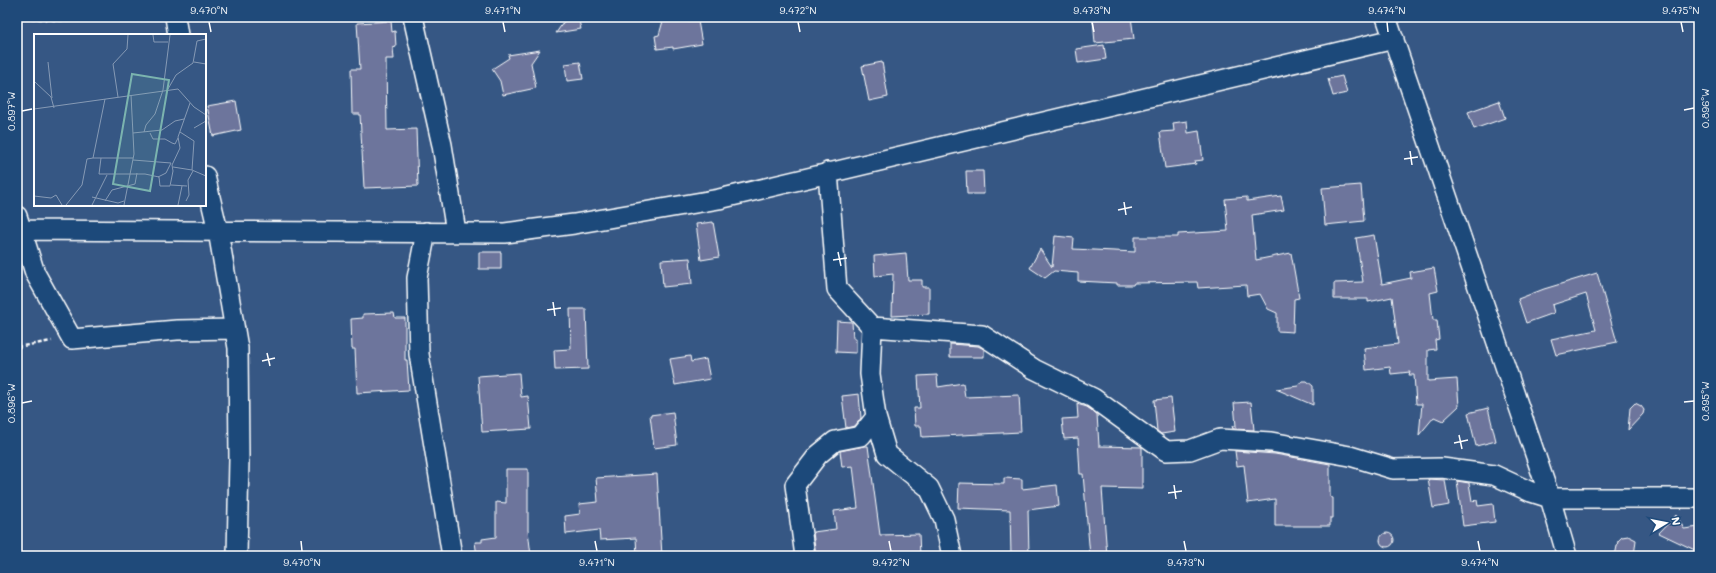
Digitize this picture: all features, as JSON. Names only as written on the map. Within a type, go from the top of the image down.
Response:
[{"type":"street","points":[[175,17],[178,34]]},
{"type":"street","points":[[413,17],[442,145],[456,232]]},
{"type":"street","points":[[1386,17],[1550,498],[1567,556]]},
{"type":"street","points":[[234,329],[177,330],[72,339],[35,273],[19,225],[218,231],[505,233],[574,224],[719,199],[1394,39]]},
{"type":"street","points":[[828,172],[837,289],[872,327],[982,335],[1034,369],[1093,398],[1166,451],[1190,450],[1220,439],[1271,442],[1350,456],[1393,469],[1442,468],[1494,475],[1531,492],[1550,498],[1699,498]]},
{"type":"street","points":[[206,180],[218,231],[238,348],[239,459],[237,556]]},
{"type":"street","points":[[426,232],[417,278],[418,354],[452,556]]},
{"type":"street","points":[[872,327],[870,374],[876,416],[887,454],[929,488],[944,519],[952,556]]},
{"type":"street","points":[[805,556],[795,486],[818,455],[835,441],[861,436],[876,416]]},
{"type":"path","points":[[17,17],[68,21]]},
{"type":"path","points":[[17,347],[72,339]]},
{"type":"building","points":[[567,17],[578,17],[581,29],[556,33]]},
{"type":"building","points":[[1097,17],[1131,17],[1134,39],[1095,43],[1093,20],[1097,20]]},
{"type":"building","points":[[391,21],[392,32],[395,31],[396,47],[393,48],[394,59],[386,59],[387,130],[416,129],[418,186],[364,188],[360,114],[352,114],[351,69],[360,69],[357,23]]},
{"type":"building","points":[[663,21],[698,21],[702,44],[673,49],[673,47],[657,49],[655,36],[659,35]]},
{"type":"building","points":[[1104,45],[1106,59],[1078,63],[1076,49]]},
{"type":"building","points":[[540,50],[531,63],[536,88],[503,95],[500,81],[492,69],[509,58],[508,55]]},
{"type":"building","points":[[580,62],[583,79],[567,81],[565,64]]},
{"type":"building","points":[[882,62],[888,97],[869,101],[862,66]]},
{"type":"building","points":[[1342,76],[1347,93],[1333,96],[1328,79]]},
{"type":"building","points":[[236,101],[241,130],[213,136],[207,106]]},
{"type":"building","points":[[1499,101],[1505,118],[1474,129],[1468,112]]},
{"type":"building","points":[[1187,121],[1188,133],[1199,131],[1203,160],[1195,161],[1196,164],[1165,168],[1160,132],[1174,131],[1173,123]]},
{"type":"building","points":[[966,171],[983,171],[984,194],[967,194]]},
{"type":"building","points":[[1361,185],[1364,221],[1325,225],[1322,188]]},
{"type":"building","points":[[1281,196],[1284,210],[1252,215],[1256,260],[1291,253],[1299,298],[1294,299],[1293,332],[1277,331],[1277,313],[1268,309],[1260,294],[1247,296],[1246,285],[1198,288],[1197,282],[1134,283],[1133,285],[1117,285],[1117,283],[1078,281],[1078,273],[1054,271],[1045,278],[1030,268],[1040,249],[1052,267],[1055,236],[1074,238],[1073,249],[1135,252],[1135,237],[1178,237],[1178,234],[1228,231],[1225,199],[1247,197],[1247,201]]},
{"type":"building","points":[[713,222],[719,257],[701,260],[696,224]]},
{"type":"building","points":[[1374,235],[1382,284],[1411,278],[1410,272],[1434,268],[1438,291],[1430,293],[1433,320],[1437,320],[1439,339],[1435,340],[1436,349],[1428,350],[1428,381],[1457,379],[1459,406],[1443,421],[1434,417],[1419,435],[1422,404],[1416,404],[1414,375],[1409,375],[1410,372],[1391,374],[1390,367],[1366,370],[1364,348],[1398,344],[1392,297],[1368,302],[1368,299],[1334,299],[1334,283],[1363,282],[1356,238]]},
{"type":"building","points":[[479,252],[501,252],[501,269],[479,269]]},
{"type":"building","points":[[906,253],[908,280],[922,280],[922,287],[929,287],[929,314],[892,316],[893,274],[875,276],[874,256]]},
{"type":"building","points":[[690,258],[692,284],[663,287],[661,260]]},
{"type":"building","points":[[1597,273],[1617,342],[1556,355],[1551,339],[1596,330],[1586,294],[1552,305],[1554,313],[1526,323],[1518,299],[1544,289]]},
{"type":"building","points":[[570,309],[586,309],[588,369],[555,370],[554,350],[571,349]]},
{"type":"building","points":[[394,313],[395,318],[405,318],[405,360],[407,360],[409,390],[357,393],[355,349],[352,349],[351,319],[363,318],[363,314]]},
{"type":"building","points":[[837,321],[852,322],[853,338],[856,338],[856,353],[836,352]]},
{"type":"building","points":[[950,344],[978,346],[984,349],[984,357],[950,357]]},
{"type":"building","points":[[690,356],[691,362],[706,359],[710,379],[675,385],[670,359]]},
{"type":"building","points":[[519,373],[521,397],[528,396],[531,429],[482,432],[478,376]]},
{"type":"building","points":[[937,375],[938,387],[963,383],[965,397],[1019,395],[1021,432],[922,437],[921,426],[915,426],[914,408],[920,408],[918,376]]},
{"type":"building","points":[[1302,381],[1307,381],[1313,386],[1313,405],[1276,389],[1298,386]]},
{"type":"building","points":[[859,394],[861,418],[855,426],[846,428],[842,396]]},
{"type":"building","points":[[1171,398],[1175,432],[1161,434],[1157,431],[1154,400]]},
{"type":"building","points":[[1251,402],[1254,430],[1233,429],[1232,426],[1236,426],[1234,403]]},
{"type":"building","points":[[1635,403],[1641,406],[1644,410],[1643,414],[1628,430],[1630,408]]},
{"type":"building","points":[[1077,404],[1087,407],[1097,414],[1099,446],[1142,447],[1142,489],[1102,488],[1107,556],[1090,556],[1083,474],[1080,474],[1078,438],[1064,439],[1062,419],[1078,418]]},
{"type":"building","points":[[1488,408],[1496,441],[1476,446],[1468,413]]},
{"type":"building","points":[[673,412],[677,445],[654,448],[650,415]]},
{"type":"building","points":[[868,446],[880,535],[919,534],[920,556],[816,556],[813,532],[836,529],[834,511],[858,508],[853,466],[842,467],[840,451]]},
{"type":"building","points":[[1235,451],[1275,454],[1330,464],[1330,497],[1333,498],[1333,518],[1330,518],[1330,526],[1275,526],[1275,499],[1248,503],[1244,465],[1237,466]]},
{"type":"building","points":[[506,469],[528,469],[528,530],[531,556],[477,556],[475,542],[482,542],[482,539],[496,537],[496,502],[506,503]]},
{"type":"building","points":[[657,474],[662,556],[637,556],[636,538],[600,540],[599,530],[566,534],[565,516],[580,514],[579,504],[598,502],[596,478]]},
{"type":"building","points":[[1004,478],[1022,479],[1022,489],[1057,485],[1059,506],[1028,510],[1029,556],[1011,556],[1010,510],[958,508],[959,483],[1004,484]]},
{"type":"building","points":[[1428,479],[1445,480],[1449,505],[1433,508]]},
{"type":"building","points":[[1457,481],[1469,483],[1472,501],[1477,500],[1478,506],[1493,504],[1495,522],[1463,526]]},
{"type":"building","points":[[1676,515],[1684,529],[1699,527],[1699,552],[1659,533]]},
{"type":"building","points":[[1387,533],[1392,535],[1394,540],[1392,545],[1387,547],[1382,545],[1380,540],[1382,535]]},
{"type":"building","points":[[1628,536],[1636,540],[1634,556],[1615,556],[1618,541],[1622,537]]}]
